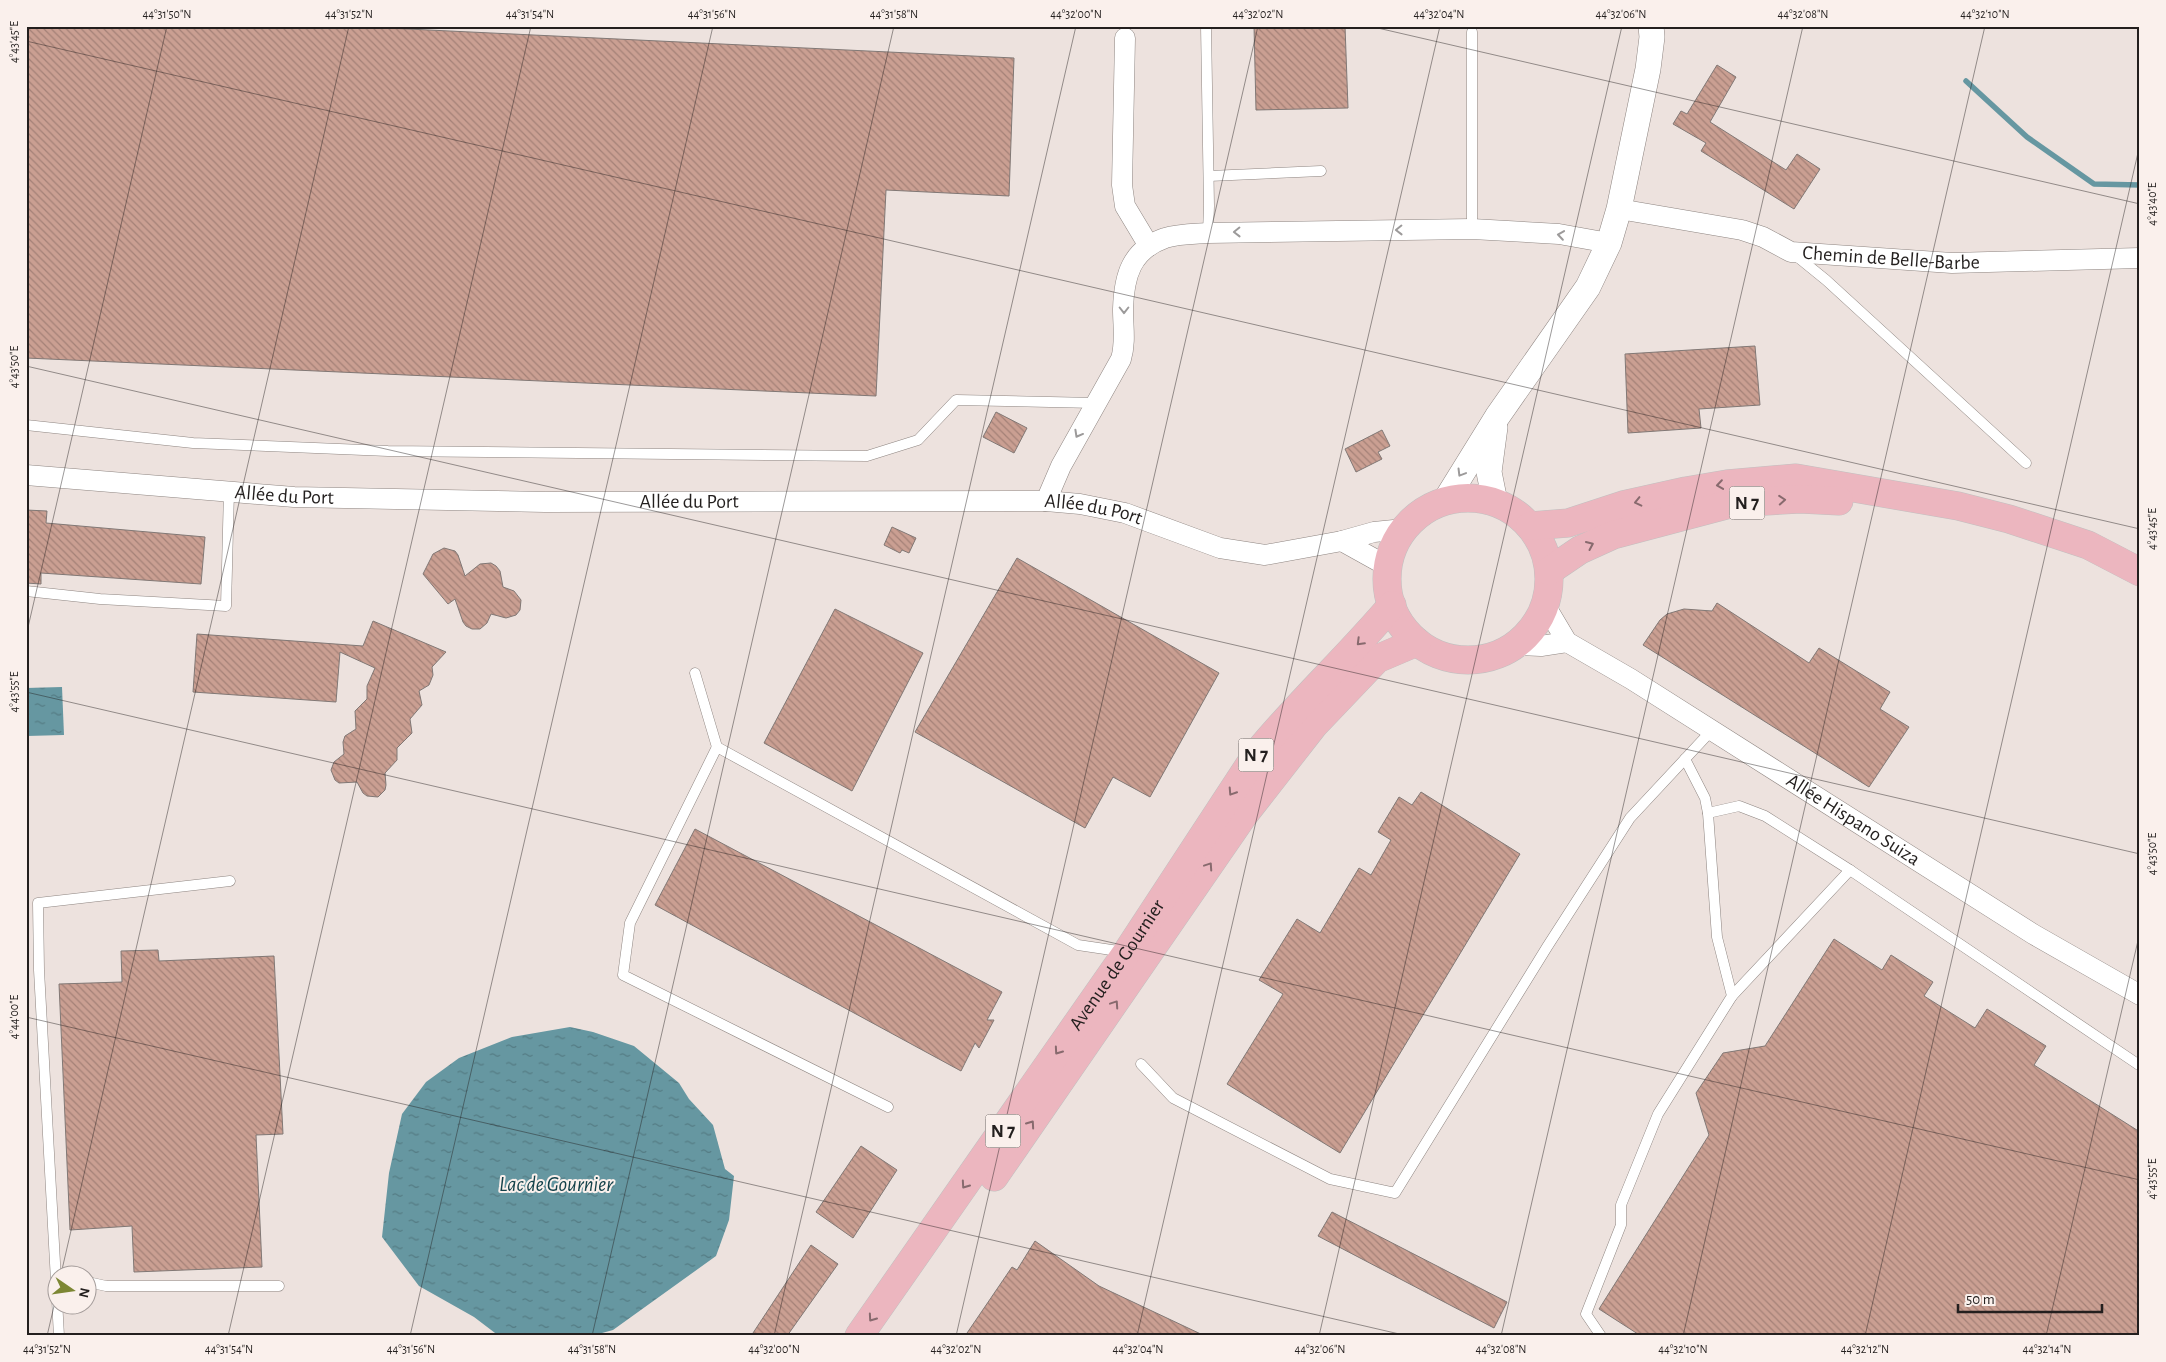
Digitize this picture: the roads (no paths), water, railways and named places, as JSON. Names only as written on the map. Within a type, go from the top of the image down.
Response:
[{"type":"main road","name":"N 7","points":[[1530,526],[1568,522],[1623,505],[1686,491],[1727,484],[1796,478],[1958,506],[2009,518],[2088,545],[2140,572]]},
{"type":"main road","points":[[1464,497],[1477,497],[1495,502],[1512,510],[1530,526],[1540,540],[1546,555],[1550,585],[1545,605],[1536,624],[1515,645],[1488,658],[1458,659],[1430,650],[1417,642],[1406,631],[1392,605],[1387,584],[1388,564],[1394,545],[1404,529],[1425,510],[1445,501],[1464,497]]},
{"type":"main road","name":"N 7","points":[[1549,572],[1580,550],[1613,535],[1734,504],[1800,499],[1958,506]]},
{"type":"main road","name":"Avenue de Gournier","points":[[882,1336],[1134,958],[1258,752],[1278,728],[1367,635],[1392,605]]},
{"type":"main road","name":"Avenue de Gournier","points":[[859,1336],[1134,958],[1314,725],[1377,659],[1417,642]]},
{"type":"street","points":[[1445,501],[1497,417],[1588,287],[1609,243],[1619,209],[1648,69],[1652,37],[1651,26]]},
{"type":"street","points":[[1125,38],[1122,185],[1125,206],[1149,246]]},
{"type":"street","name":"Chemin de Belle-Barbe","points":[[1619,209],[1742,230],[1763,237],[1791,252],[1952,263],[2140,258]]},
{"type":"street","points":[[1046,501],[1061,466],[1121,359],[1125,344],[1123,310],[1125,279],[1140,253],[1149,246],[1167,238],[1208,233],[1472,229],[1560,234],[1609,243]]},
{"type":"street","points":[[1495,502],[1490,472],[1497,417]]},
{"type":"street","name":"Allée du Port","points":[[26,474],[294,497],[545,502],[1046,501],[1080,504],[1139,517],[1220,548],[1265,555],[1342,541],[1374,532],[1404,529]]},
{"type":"street","points":[[1342,541],[1378,561],[1388,564]]},
{"type":"street","name":"Allée Hispano Suiza","points":[[1545,605],[1567,642],[1621,673],[1712,730],[2033,934],[2140,995]]},
{"type":"street","points":[[1515,645],[1541,646],[1567,642]]},
{"type":"lane","points":[[1206,26],[1209,176],[1208,233]]},
{"type":"lane","points":[[1472,32],[1472,229]]},
{"type":"lane","points":[[1209,176],[1321,171]]},
{"type":"lane","points":[[1791,252],[1826,280],[2026,463]]},
{"type":"lane","points":[[26,425],[194,443],[388,451],[867,456],[918,440],[956,400],[1096,403]]},
{"type":"lane","points":[[26,591],[100,599],[226,606],[229,492]]},
{"type":"lane","points":[[695,673],[717,747],[630,924],[623,975],[888,1107]]},
{"type":"lane","points":[[1141,1064],[1173,1098],[1330,1179],[1395,1193],[1547,947],[1630,818],[1712,730]]},
{"type":"lane","points":[[717,747],[1078,945],[1134,958]]},
{"type":"lane","points":[[1685,760],[1704,798],[1708,813],[1717,937],[1732,996]]},
{"type":"lane","points":[[1708,813],[1739,806],[1765,816],[1850,870],[2139,1066]]},
{"type":"lane","points":[[1601,1336],[1586,1314],[1621,1225],[1621,1205],[1658,1114],[1732,996],[1850,870]]},
{"type":"lane","points":[[56,1264],[39,970],[38,904],[230,881]]},
{"type":"lane","points":[[98,1284],[106,1286],[279,1286]]},
{"type":"lane","points":[[58,1314],[59,1336]]},
{"type":"water","points":[[62,687],[64,735],[27,736],[26,688]]},
{"type":"water","name":"Lac de Gournier","points":[[570,1027],[593,1032],[634,1046],[679,1083],[689,1099],[713,1125],[725,1169],[734,1176],[729,1220],[716,1256],[613,1330],[591,1336],[499,1336],[474,1317],[419,1286],[382,1237],[389,1173],[402,1114],[426,1082],[459,1058],[512,1037]]},
{"type":"waterway","points":[[1966,81],[2027,137],[2094,184],[2140,185]]}]
